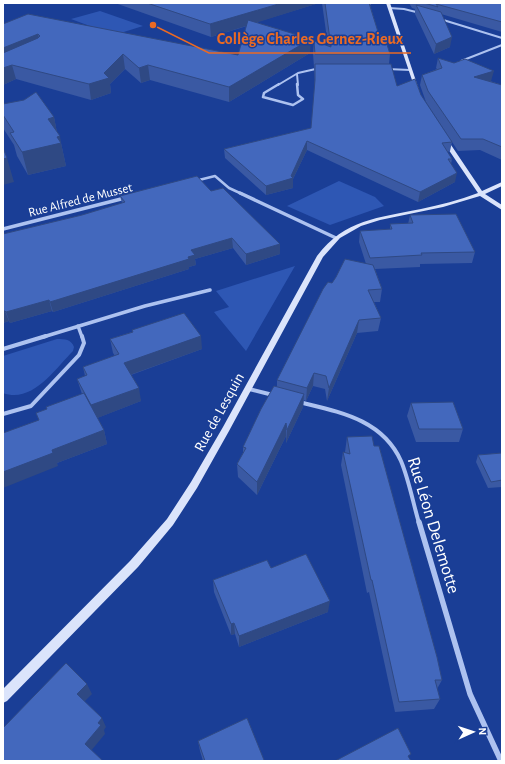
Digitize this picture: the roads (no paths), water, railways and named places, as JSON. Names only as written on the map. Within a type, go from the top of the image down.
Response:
[{"type":"street","points":[[389,5],[423,14]]},
{"type":"street","points":[[389,5],[420,96]]},
{"type":"street","points":[[438,19],[502,38]]},
{"type":"street","points":[[459,62],[502,45]]},
{"type":"street","points":[[297,74],[298,94],[303,99],[293,105],[262,96],[264,93],[297,74],[307,69],[324,68]]},
{"type":"street","points":[[383,69],[410,70]]},
{"type":"street","points":[[444,138],[481,194],[502,208]]},
{"type":"street","points":[[190,182],[215,176],[229,188],[336,238]]},
{"type":"street","name":"Rue de Lesquin","points":[[3,697],[134,564],[170,522],[194,485],[249,389],[320,256],[336,238],[350,229],[377,220],[448,204],[481,194],[502,184]]},
{"type":"street","name":"Rue Alfred de Musset","points":[[3,229],[130,197]]},
{"type":"street","points":[[3,349],[145,306],[210,290]]},
{"type":"street","points":[[3,414],[31,406],[80,355],[84,343],[78,326]]},
{"type":"street","points":[[249,389],[279,397]]},
{"type":"street","name":"Rue Léon Delemotte","points":[[294,401],[361,419],[373,425],[385,435],[394,447],[401,461],[470,694],[501,761]]},
{"type":"place","name":"Collège Charles Gernez-Rieux","points":[[153,25]]}]
